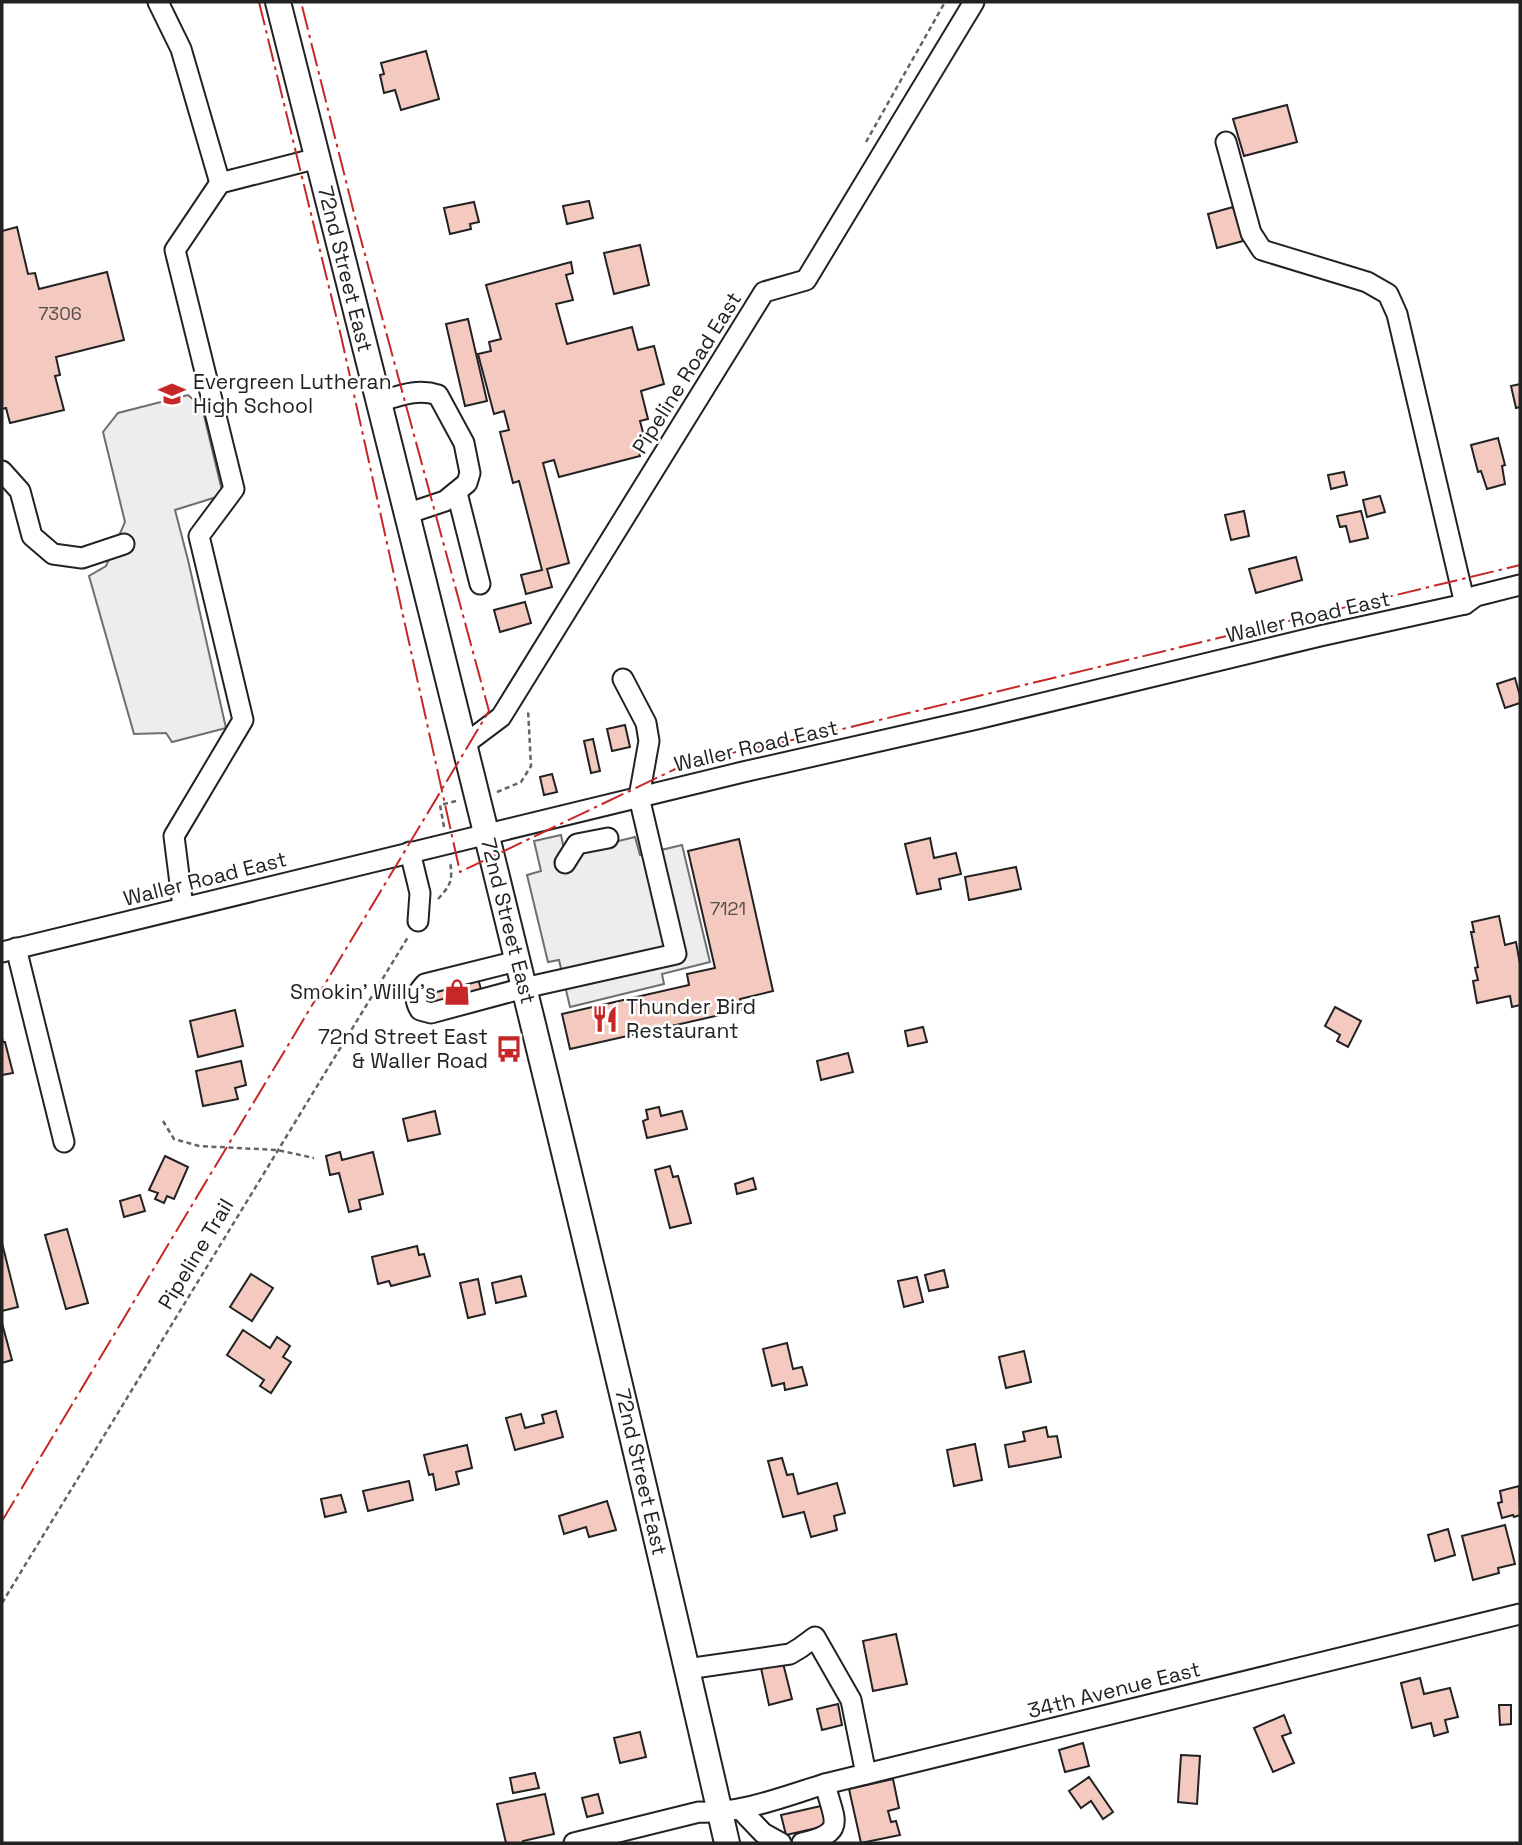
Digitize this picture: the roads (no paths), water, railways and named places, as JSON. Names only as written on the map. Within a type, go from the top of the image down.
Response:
[{"type":"main road","name":"72nd Street East","points":[[281,2],[378,402],[465,744],[687,1669],[730,1811],[727,1843]]},
{"type":"street","points":[[158,2],[181,49],[220,183]]},
{"type":"street","name":"Pipeline Road East","points":[[465,744],[501,717],[764,292],[806,280],[974,2]]},
{"type":"street","points":[[1226,142],[1251,233],[1262,250],[1367,282],[1388,294],[1397,314],[1465,604]]},
{"type":"street","points":[[183,907],[174,836],[243,720],[200,536],[234,489],[175,250],[220,183],[318,158]]},
{"type":"street","points":[[378,402],[427,391],[439,395],[464,443],[470,473],[467,483],[445,501],[406,514]]},
{"type":"street","points":[[2,471],[20,491],[32,536],[53,554],[82,558],[124,544]]},
{"type":"street","points":[[457,493],[480,584]]},
{"type":"street","name":"Waller Road East","points":[[9,950],[639,797],[1465,604],[1475,596],[1520,585]]},
{"type":"street","points":[[517,961],[425,984],[417,993],[416,1003],[420,1010],[431,1013],[524,988],[676,954],[639,797],[649,741],[646,723],[623,679]]},
{"type":"street","points":[[565,863],[577,844],[608,838]]},
{"type":"street","points":[[410,852],[421,893],[418,921]]},
{"type":"street","points":[[9,950],[64,1142]]},
{"type":"street","name":"34th Avenue East","points":[[574,1843],[699,1812],[730,1811],[825,1784],[1520,1614]]},
{"type":"street","points":[[687,1669],[790,1654],[815,1637],[850,1700],[866,1774]]},
{"type":"street","points":[[802,1843],[820,1839],[829,1834],[834,1826],[833,1810],[825,1784]]},
{"type":"street","points":[[730,1811],[780,1843]]},
{"type":"place","name":"Evergreen Lutheran High School","points":[[172,394]]},
{"type":"place","name":"Smokin' Willy's","points":[[457,992]]},
{"type":"place","name":"Thunder Bird Restaurant","points":[[605,1019]]},
{"type":"place","name":"72nd Street East & Waller Road","points":[[509,1049]]}]
